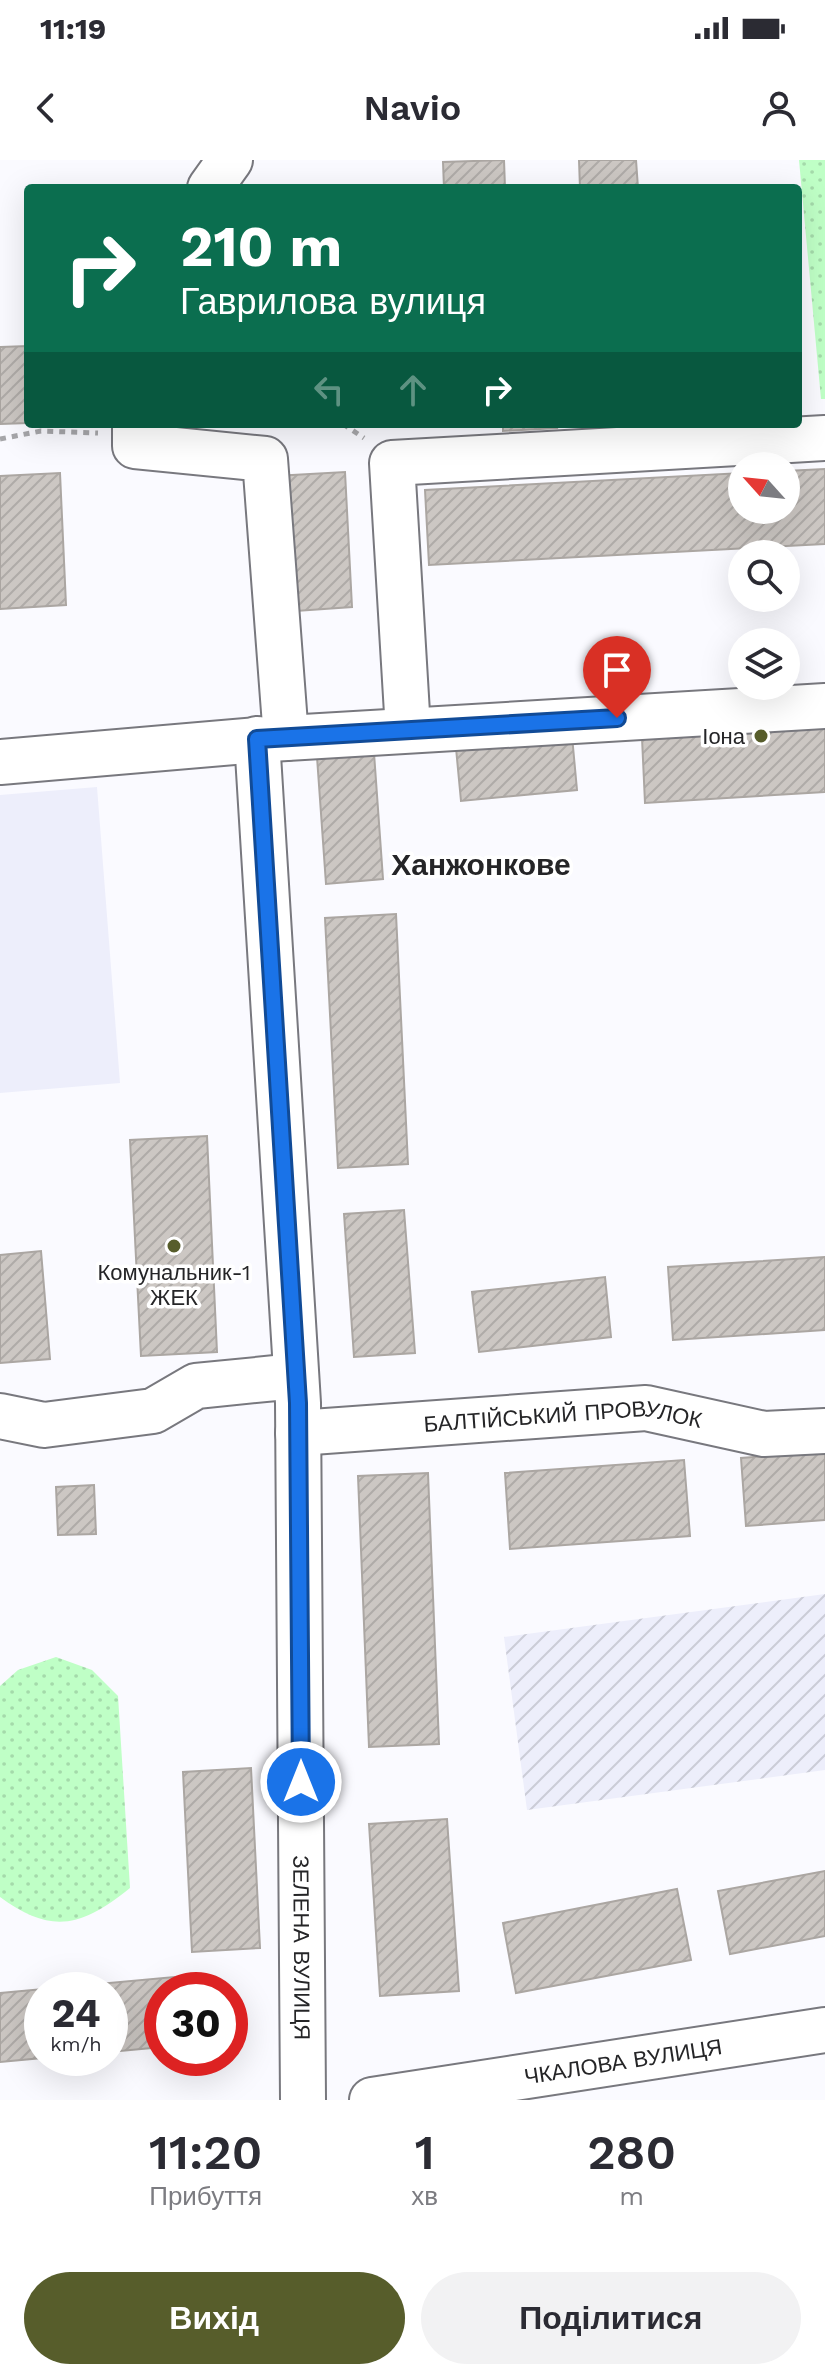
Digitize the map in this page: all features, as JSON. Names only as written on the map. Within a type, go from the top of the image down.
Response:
[{"type":"street","points":[[213,184],[230,160]]},
{"type":"street","name":"ЗЕЛЕНА ВУЛИЦЯ","points":[[135,429],[135,446],[265,459],[272,738],[298,1433],[303,2100]]},
{"type":"street","points":[[408,730],[392,463],[825,438]]},
{"type":"street","points":[[0,762],[272,738],[825,706]]},
{"type":"street","points":[[0,1416],[44,1425],[153,1411],[196,1386],[296,1376]]},
{"type":"street","name":"БАЛТІЙСЬКИЙ ПРОВУЛОК","points":[[298,1433],[646,1408],[764,1434],[825,1431]]},
{"type":"street","name":"ЧКАЛОВА ВУЛИЦЯ","points":[[372,2100],[825,2030]]},
{"type":"path","points":[[0,439],[41,431],[135,429]]},
{"type":"shaded area","points":[[97,787],[120,1083],[0,1093],[0,795]]},
{"type":"shaded area","points":[[825,1594],[825,1770],[527,1810],[504,1637]]},
{"type":"green space","points":[[799,160],[825,160],[825,399],[821,399]]},
{"type":"green space","points":[[56,1657],[92,1670],[118,1696],[130,1888],[96,1911],[66,1921],[35,1917],[0,1897],[0,1686],[18,1670]]},
{"type":"building","points":[[504,160],[505,184],[444,184],[443,162]]},
{"type":"building","points":[[579,160],[636,160],[638,184],[580,184]]},
{"type":"building","points":[[24,346],[24,423],[0,424],[0,347]]},
{"type":"building","points":[[503,428],[557,428],[503,431]]},
{"type":"building","points":[[825,469],[825,544],[800,545],[800,540],[728,540],[728,549],[429,565],[425,490],[728,474],[728,524],[800,524],[800,470]]},
{"type":"building","points":[[345,472],[352,607],[282,612],[275,476]]},
{"type":"building","points":[[60,473],[66,605],[0,609],[0,476]]},
{"type":"building","points":[[825,727],[825,792],[645,803],[642,738]]},
{"type":"building","points":[[572,736],[577,790],[461,801],[456,748]]},
{"type":"building","points":[[374,753],[383,879],[326,884],[317,757]]},
{"type":"building","points":[[396,914],[408,1164],[338,1168],[325,918]]},
{"type":"building","name":"Комунальник-1 ЖЕК","points":[[207,1136],[217,1352],[141,1356],[130,1140]]},
{"type":"building","points":[[404,1210],[415,1353],[354,1357],[344,1214]]},
{"type":"building","points":[[41,1251],[50,1359],[0,1363],[0,1255]]},
{"type":"building","points":[[825,1257],[825,1330],[673,1340],[668,1267]]},
{"type":"building","points":[[605,1277],[611,1337],[479,1352],[472,1292]]},
{"type":"building","points":[[825,1452],[825,1520],[746,1526],[741,1458]]},
{"type":"building","points":[[684,1460],[690,1536],[510,1549],[505,1473]]},
{"type":"building","points":[[428,1473],[439,1744],[369,1747],[358,1476]]},
{"type":"building","points":[[94,1485],[96,1534],[58,1535],[56,1487]]},
{"type":"building","points":[[251,1768],[260,1948],[192,1952],[183,1772]]},
{"type":"building","points":[[447,1819],[459,1991],[380,1996],[369,1824]]},
{"type":"building","points":[[825,1871],[825,1936],[730,1954],[718,1891]]},
{"type":"building","points":[[677,1889],[691,1960],[516,1993],[503,1923]]},
{"type":"building","points":[[144,1980],[144,2049],[128,2050],[128,1981]]},
{"type":"building","points":[[24,1991],[24,2060],[0,2062],[0,1993]]},
{"type":"place","name":"Іона","points":[[761,736]]},
{"type":"place","name":"Комунальник-1 ЖЕК","points":[[174,1246]]},
{"type":"district","name":"Ханжонкове","points":[[481,865]]},
{"type":"route","points":[[301,1782],[298,1403],[257,739],[617,718]]}]
